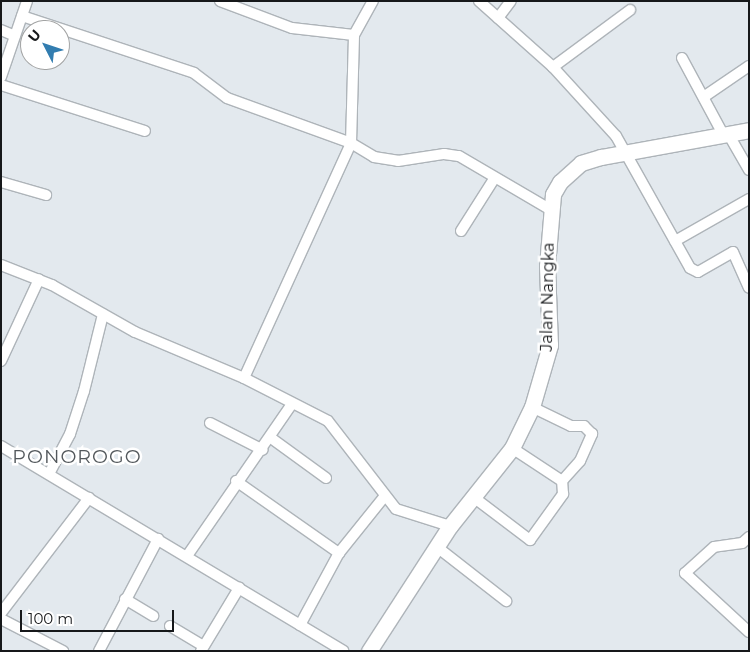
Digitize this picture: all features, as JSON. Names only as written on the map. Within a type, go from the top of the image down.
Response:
[{"type":"street","points":[[1,77],[27,1]]},
{"type":"street","points":[[220,1],[292,28],[354,35]]},
{"type":"street","points":[[244,378],[351,143],[354,35],[373,1]]},
{"type":"street","points":[[479,1],[553,67],[600,115],[627,152],[674,241],[696,272],[733,252],[749,288]]},
{"type":"street","points":[[498,18],[511,1]]},
{"type":"street","points":[[553,67],[630,10]]},
{"type":"street","points":[[22,16],[194,73],[227,98],[351,143],[385,160],[452,154],[551,210]]},
{"type":"street","points":[[1,30],[15,36]]},
{"type":"street","points":[[682,58],[727,137],[749,170]]},
{"type":"street","points":[[705,96],[749,66]]},
{"type":"street","points":[[1,85],[145,131]]},
{"type":"street","name":"Jalan Nangka","points":[[369,651],[450,526],[512,448],[532,407],[550,345],[546,325],[553,194],[568,173],[581,163],[627,152],[727,137],[749,130]]},
{"type":"street","points":[[461,232],[494,178]]},
{"type":"street","points":[[1,182],[46,195]]},
{"type":"street","points":[[674,241],[749,199]]},
{"type":"street","points":[[1,265],[39,279],[103,314],[244,378],[338,430],[384,496],[413,517],[450,526]]},
{"type":"street","points":[[1,361],[39,279]]},
{"type":"street","points":[[49,474],[70,434],[84,391],[103,314]]},
{"type":"street","points":[[187,556],[236,481],[263,450],[292,404]]},
{"type":"street","points":[[472,496],[530,540],[563,494],[562,481],[580,461],[592,434],[584,426],[571,426],[532,407]]},
{"type":"street","points":[[210,424],[263,450]]},
{"type":"street","points":[[271,438],[326,478]]},
{"type":"street","points":[[1,446],[343,651]]},
{"type":"street","points":[[512,448],[562,481]]},
{"type":"street","points":[[236,481],[339,553]]},
{"type":"street","points":[[300,624],[339,553],[384,496]]},
{"type":"street","points":[[1,612],[89,498]]},
{"type":"street","points":[[749,537],[742,543],[714,547],[685,573],[749,632]]},
{"type":"street","points":[[100,651],[125,598],[158,539]]},
{"type":"street","points":[[437,547],[506,601]]},
{"type":"street","points":[[170,626],[202,648],[239,588]]},
{"type":"street","points":[[125,598],[153,616]]},
{"type":"street","points":[[4,625],[63,651]]},
{"type":"district","name":"PONOROGO","points":[[77,457]]}]
